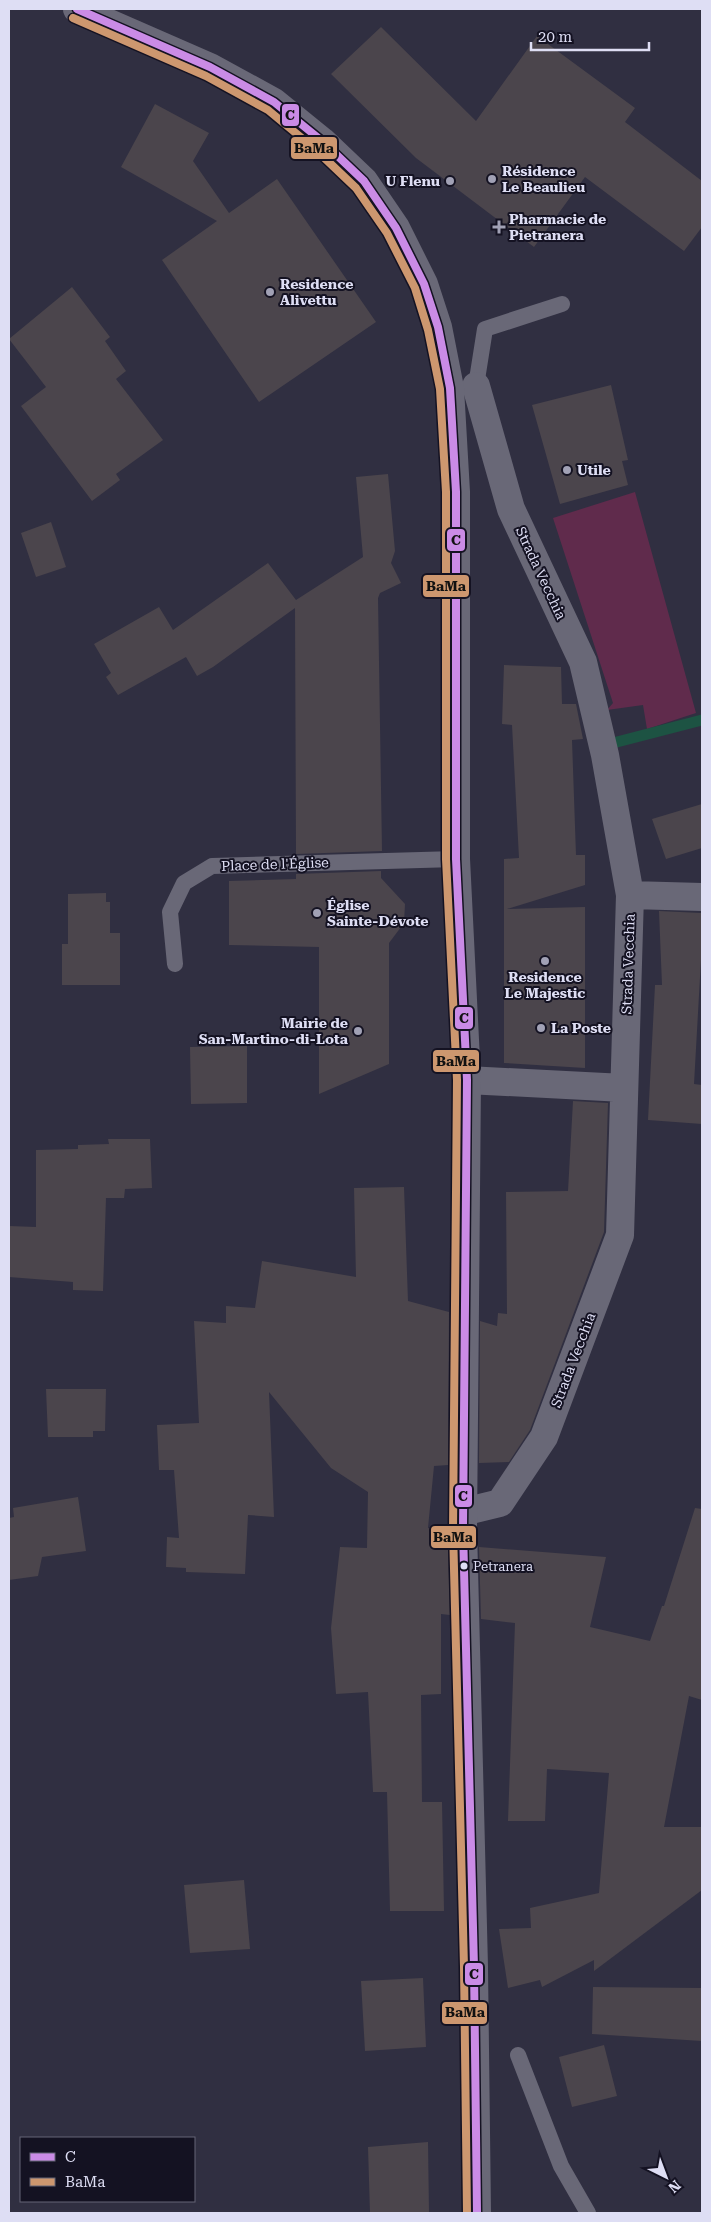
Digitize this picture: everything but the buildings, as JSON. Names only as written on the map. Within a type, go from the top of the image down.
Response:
[{"type":"main road","points":[[78,9],[210,68],[274,102],[322,141],[364,181],[396,228],[424,284],[438,327],[450,388],[456,492],[456,859],[467,1080],[463,1512],[474,1967],[477,2213]]},
{"type":"main road","name":"Strada Vecchia","points":[[463,1512],[500,1502],[544,1438],[620,1235],[630,895],[605,755],[583,662],[511,509],[476,386]]},
{"type":"main road","points":[[630,895],[702,897]]},
{"type":"main road","points":[[467,1080],[624,1088]]},
{"type":"lane","points":[[476,386],[485,329],[562,304]]},
{"type":"lane","name":"Place de l'Église","points":[[175,964],[170,912],[184,883],[212,866],[456,859]]},
{"type":"lane","points":[[518,2055],[561,2166],[588,2213]]},
{"type":"shaded area","points":[[635,492],[696,713],[647,729],[643,705],[607,710],[613,703],[553,518]]},
{"type":"waterway","points":[[613,743],[702,720]]},
{"type":"transit line","name":"C","points":[[77,9],[210,67],[274,102],[322,141],[364,181],[396,228],[424,284],[438,327],[450,388],[456,492],[456,859],[467,1080],[463,1529],[474,1967],[477,2213]]},
{"type":"transit line","name":"BaMa","points":[[73,18],[206,76],[268,110],[315,149],[356,188],[387,233],[415,288],[428,330],[440,389],[446,492],[446,859],[457,1080],[453,1529],[464,1967],[467,2213]]},
{"type":"place","name":"Résidence Le Beaulieu","points":[[492,179]]},
{"type":"place","name":"U Flenu","points":[[450,181]]},
{"type":"place","name":"Pharmacie de Pietranera","points":[[499,227]]},
{"type":"place","name":"Residence Alivettu","points":[[270,292]]},
{"type":"place","name":"Utile","points":[[567,470]]},
{"type":"place","name":"Église Sainte-Dévote","points":[[317,913]]},
{"type":"place","name":"Residence Le Majestic","points":[[545,961]]},
{"type":"place","name":"La Poste","points":[[541,1028]]},
{"type":"place","name":"Mairie de San-Martino-di-Lota","points":[[358,1031]]},
{"type":"place","name":"Petranera","points":[[464,1566]]}]
